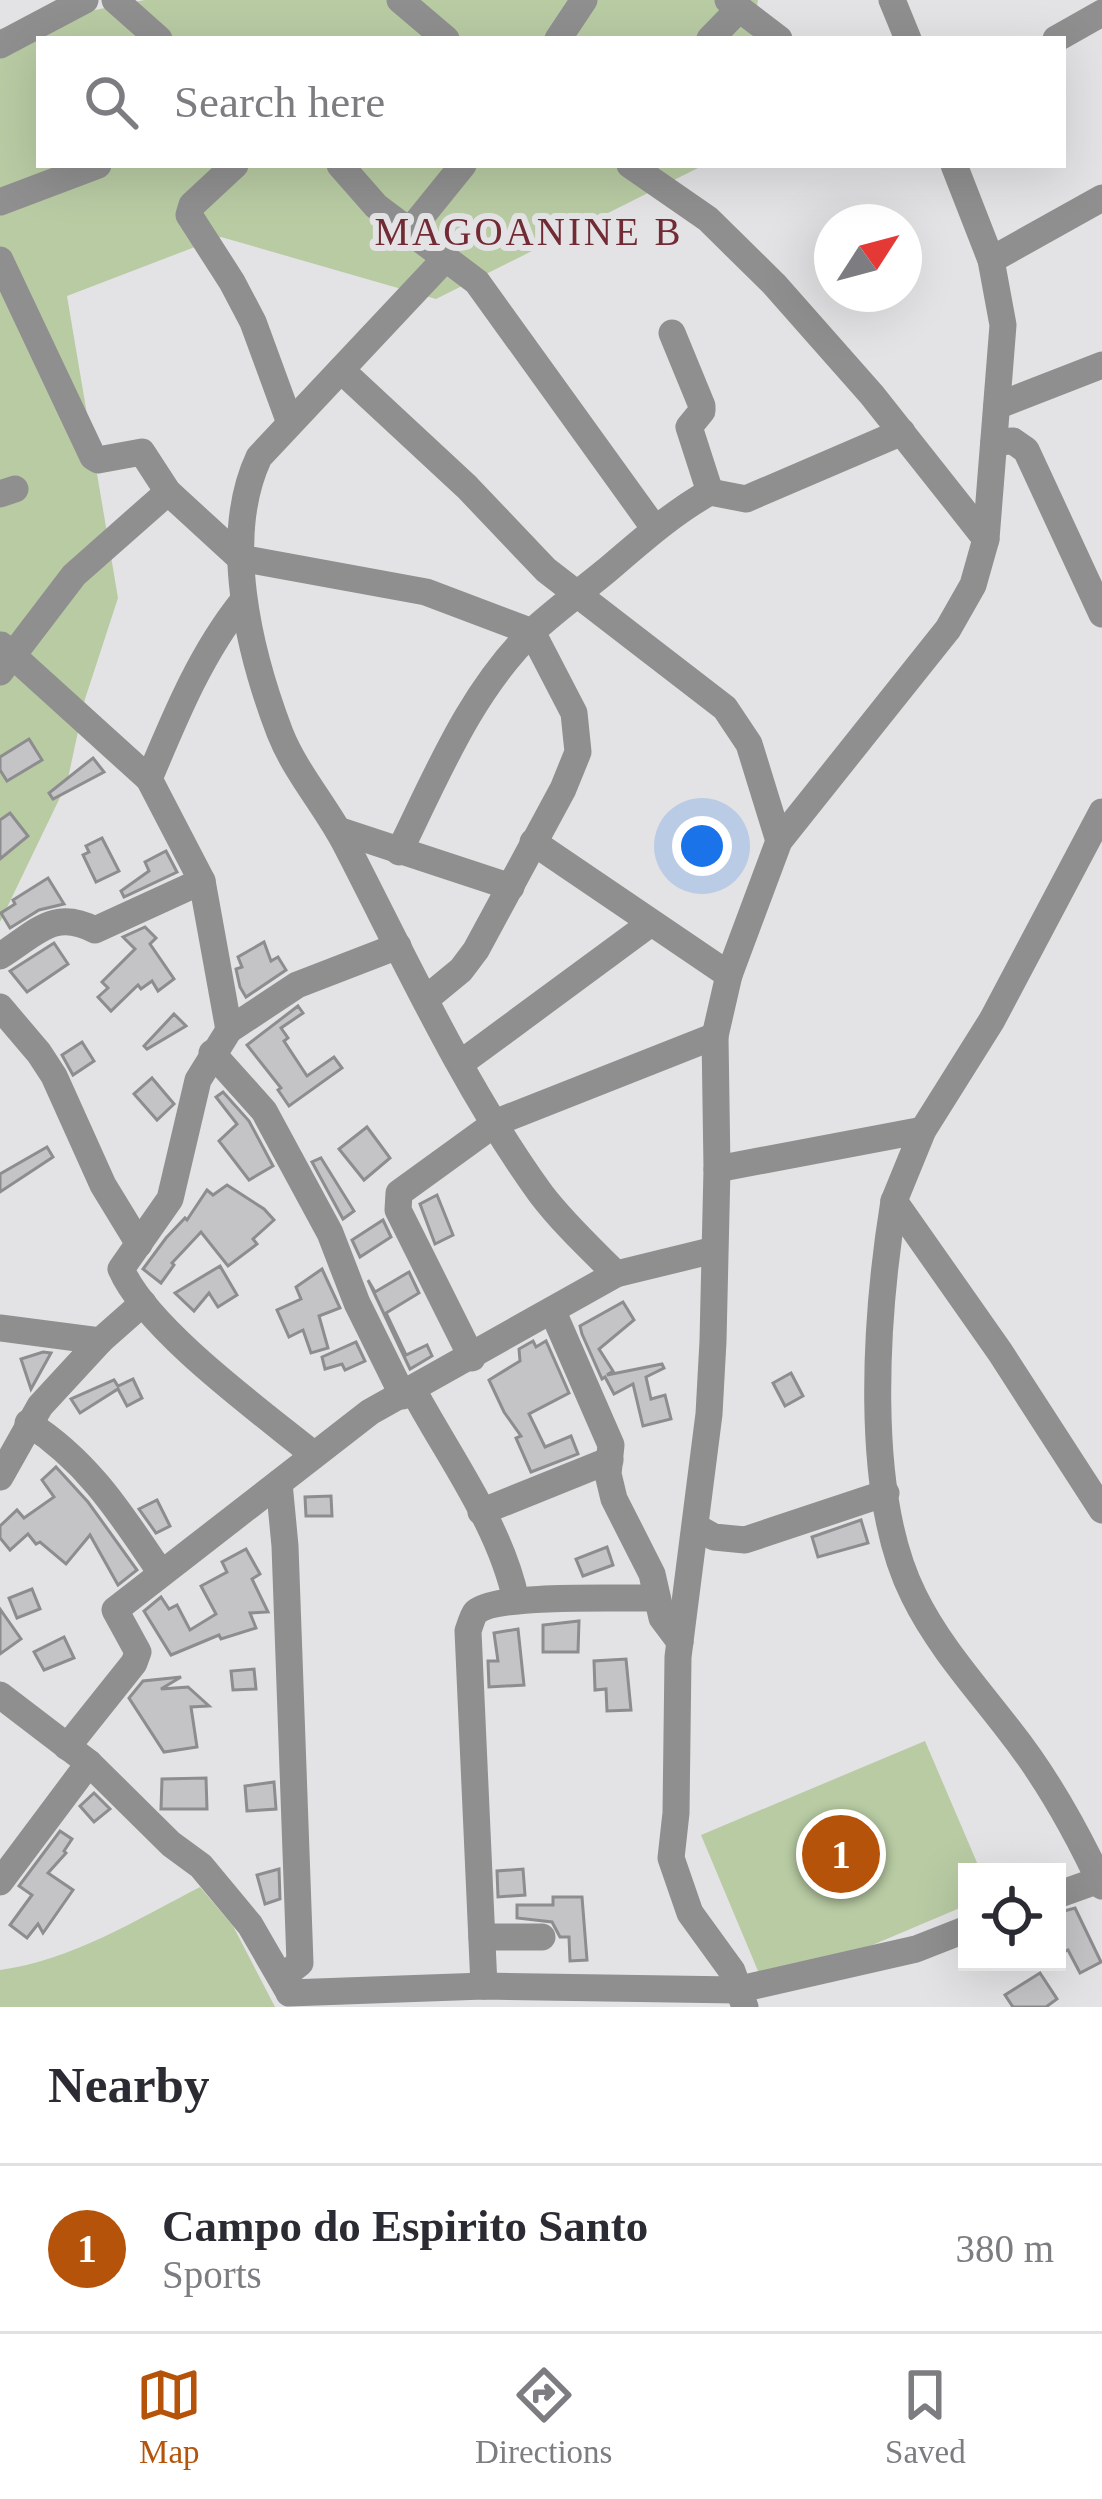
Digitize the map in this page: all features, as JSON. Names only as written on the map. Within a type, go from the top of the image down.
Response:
[{"type":"street","points":[[0,45],[85,0]]},
{"type":"street","points":[[116,0],[156,36]]},
{"type":"street","points":[[400,0],[442,36]]},
{"type":"street","points":[[560,36],[584,0]]},
{"type":"street","points":[[892,0],[907,36]]},
{"type":"street","points":[[712,36],[733,3],[775,36]]},
{"type":"street","points":[[1061,36],[1102,13]]},
{"type":"street","points":[[0,202],[90,168]]},
{"type":"street","points":[[232,168],[192,205],[189,215],[253,322],[290,423]]},
{"type":"street","points":[[342,168],[355,186],[408,233],[477,282],[655,530]]},
{"type":"street","points":[[408,233],[461,168]]},
{"type":"street","points":[[634,168],[708,219],[774,284],[902,432],[986,539]]},
{"type":"street","points":[[741,1999],[731,1971],[690,1913],[671,1858],[680,1642],[710,1396],[717,1169],[715,1036],[729,975],[779,841],[947,629],[973,585],[986,539],[1003,325],[991,260],[955,168]]},
{"type":"street","points":[[991,260],[1102,198]]},
{"type":"street","points":[[445,259],[259,457],[250,477],[240,558],[244,601],[281,735],[338,830],[460,1063],[544,1198],[616,1274]]},
{"type":"street","points":[[0,260],[93,457],[142,452],[168,492],[240,558],[426,592],[532,632],[574,712],[578,752],[563,789],[469,960],[428,998]]},
{"type":"street","points":[[672,333],[702,406],[689,427],[710,492]]},
{"type":"street","points":[[997,406],[1102,365]]},
{"type":"street","points":[[341,370],[576,596],[725,708],[749,744],[779,841]]},
{"type":"street","points":[[399,852],[474,705],[532,632],[655,530],[710,492],[746,499],[902,432]]},
{"type":"street","points":[[994,442],[1013,441],[1026,450],[1102,614]]},
{"type":"street","points":[[168,492],[74,575],[4,657],[149,779],[202,881],[221,1041],[330,1233],[357,1304],[482,1512],[510,1573],[516,1600]]},
{"type":"street","points":[[149,779],[181,704],[228,620],[244,601]]},
{"type":"street","points":[[1066,1892],[1101,1882],[1053,1789],[945,1646],[914,1597],[893,1534],[886,1493],[879,1349],[883,1267],[894,1201],[922,1130],[992,1020],[1102,812]]},
{"type":"street","points":[[338,830],[511,887]]},
{"type":"street","points":[[533,842],[729,975]]},
{"type":"street","points":[[0,956],[61,919],[75,919],[95,930],[202,881]]},
{"type":"street","points":[[460,1063],[651,922]]},
{"type":"street","points":[[313,1454],[212,1372],[143,1303],[121,1269],[170,1199],[198,1080],[221,1041],[297,985],[398,946]]},
{"type":"street","points":[[0,1007],[53,1076],[104,1185],[139,1244]]},
{"type":"street","points":[[472,1358],[398,1210],[399,1193],[497,1122],[715,1036]]},
{"type":"street","points":[[717,1169],[922,1130]]},
{"type":"street","points":[[894,1201],[1000,1352],[1102,1510]]},
{"type":"street","points":[[0,1882],[134,1663],[138,1652],[115,1610],[370,1412],[616,1274],[714,1250]]},
{"type":"street","points":[[0,1477],[28,1423],[100,1341],[143,1303]]},
{"type":"street","points":[[553,1312],[611,1445],[614,1499],[652,1574],[662,1618],[680,1642]]},
{"type":"street","points":[[0,1328],[100,1341]]},
{"type":"street","points":[[28,1423],[66,1447],[113,1503],[161,1573]]},
{"type":"street","points":[[482,1512],[610,1460]]},
{"type":"street","points":[[279,1483],[300,1963],[288,1992]]},
{"type":"street","points":[[696,1527],[714,1537],[745,1540],[886,1493]]},
{"type":"street","points":[[484,1986],[468,1631],[474,1614],[486,1606],[516,1600],[657,1598]]},
{"type":"street","points":[[0,1695],[78,1755],[227,1893],[288,1992]]},
{"type":"street","points":[[288,1992],[410,1998],[484,1986],[741,1999],[958,1933]]},
{"type":"street","points":[[482,1937],[542,1937]]},
{"type":"green space","points":[[145,0],[758,0],[752,36],[36,36],[36,168],[698,168],[436,299],[221,237],[67,296],[118,598],[85,699],[67,783],[0,922],[0,29]]},
{"type":"green space","points":[[925,1741],[977,1863],[958,1863],[958,1909],[766,1990],[701,1835]]},
{"type":"green space","points":[[200,1887],[233,1926],[275,2007],[0,2007],[0,1970],[78,1948]]},
{"type":"building","points":[[29,739],[42,760],[7,781],[0,770],[0,757]]},
{"type":"building","points":[[93,758],[104,772],[53,799],[49,793]]},
{"type":"building","points":[[10,813],[28,836],[0,859],[0,820]]},
{"type":"building","points":[[102,838],[119,871],[96,882],[83,855],[89,852],[86,846]]},
{"type":"building","points":[[166,851],[177,872],[124,897],[121,891],[149,871],[145,862]]},
{"type":"building","points":[[48,878],[64,904],[39,910],[10,928],[1,913]]},
{"type":"building","points":[[145,927],[156,938],[150,944],[174,979],[158,991],[152,981],[141,989],[138,985],[111,1011],[98,997],[108,988],[102,982],[135,949],[123,937]]},
{"type":"building","points":[[264,942],[271,961],[278,957],[286,970],[246,997],[236,969],[242,967],[238,957]]},
{"type":"building","points":[[54,943],[68,964],[27,992],[10,971]]},
{"type":"building","points":[[298,1006],[303,1013],[281,1028],[307,1076],[334,1057],[342,1068],[289,1106],[281,1088],[247,1045]]},
{"type":"building","points":[[174,1014],[186,1026],[147,1049],[144,1046]]},
{"type":"building","points":[[82,1042],[94,1061],[73,1075],[62,1055]]},
{"type":"building","points":[[152,1078],[174,1104],[157,1120],[134,1094]]},
{"type":"building","points":[[223,1092],[249,1121],[273,1166],[249,1180],[219,1141],[237,1124],[216,1097]]},
{"type":"building","points":[[367,1127],[390,1158],[364,1180],[339,1149]]},
{"type":"building","points":[[47,1147],[53,1157],[0,1192],[0,1174]]},
{"type":"building","points":[[321,1158],[354,1211],[343,1219],[312,1162]]},
{"type":"building","points":[[227,1185],[274,1220],[253,1239],[257,1244],[228,1266],[201,1232],[172,1263],[161,1283],[143,1269],[207,1190],[213,1195]]},
{"type":"building","points":[[437,1195],[453,1235],[435,1244],[420,1204]]},
{"type":"building","points":[[383,1220],[391,1237],[360,1257],[352,1240]]},
{"type":"building","points":[[220,1266],[237,1295],[218,1307],[209,1293],[194,1311],[175,1293]]},
{"type":"building","points":[[322,1269],[340,1308],[319,1316],[328,1348],[311,1353],[303,1330],[289,1337],[277,1310],[301,1299],[296,1287]]},
{"type":"building","points":[[409,1272],[419,1293],[386,1313],[406,1355],[427,1345],[432,1356],[410,1369],[368,1280],[375,1292]]},
{"type":"building","points":[[623,1302],[634,1320],[599,1349],[613,1371],[607,1375],[662,1364],[664,1368],[646,1377],[651,1399],[665,1395],[671,1419],[643,1426],[633,1384],[614,1394],[582,1334],[580,1326]]},
{"type":"building","points":[[533,1341],[536,1347],[546,1341],[569,1393],[529,1414],[545,1447],[571,1436],[578,1454],[531,1472],[516,1438],[521,1436],[489,1380],[520,1361],[519,1349]]},
{"type":"building","points":[[356,1342],[365,1361],[345,1370],[342,1364],[325,1369],[322,1357]]},
{"type":"building","points":[[51,1353],[31,1389],[21,1359]]},
{"type":"building","points":[[791,1373],[803,1396],[785,1406],[773,1383]]},
{"type":"building","points":[[133,1379],[142,1398],[127,1406],[118,1389],[80,1413],[71,1399],[114,1380],[118,1386]]},
{"type":"building","points":[[56,1467],[137,1570],[118,1585],[90,1535],[66,1564],[28,1534],[10,1550],[0,1538],[0,1526],[17,1510],[24,1518],[54,1497],[42,1480]]},
{"type":"building","points":[[331,1496],[332,1516],[306,1516],[305,1497]]},
{"type":"building","points":[[157,1500],[170,1526],[156,1533],[139,1509]]},
{"type":"building","points":[[861,1520],[868,1543],[818,1557],[812,1537]]},
{"type":"building","points":[[607,1547],[613,1565],[583,1576],[576,1559]]},
{"type":"building","points":[[246,1549],[260,1574],[252,1579],[268,1612],[250,1613],[256,1628],[221,1639],[219,1635],[171,1655],[144,1611],[161,1597],[169,1609],[177,1605],[190,1630],[216,1614],[201,1586],[227,1572],[222,1562]]},
{"type":"building","points":[[32,1589],[40,1609],[17,1618],[9,1598]]},
{"type":"building","points":[[0,1609],[21,1639],[0,1654]]},
{"type":"building","points":[[579,1621],[578,1652],[543,1652],[543,1625]]},
{"type":"building","points":[[518,1629],[524,1685],[489,1687],[488,1661],[498,1661],[494,1633]]},
{"type":"building","points":[[64,1637],[74,1658],[44,1670],[34,1652]]},
{"type":"building","points":[[626,1659],[631,1710],[607,1711],[606,1689],[595,1690],[594,1661]]},
{"type":"building","points":[[254,1669],[256,1689],[233,1690],[231,1671]]},
{"type":"building","points":[[181,1677],[161,1689],[188,1687],[209,1706],[191,1707],[197,1747],[164,1752],[129,1698],[143,1681]]},
{"type":"building","points":[[206,1778],[207,1809],[161,1809],[162,1779]]},
{"type":"building","points":[[274,1782],[276,1809],[247,1811],[245,1786]]},
{"type":"building","points":[[94,1793],[110,1809],[94,1822],[80,1806]]},
{"type":"building","points":[[60,1831],[72,1839],[48,1873],[73,1890],[43,1933],[38,1924],[27,1938],[10,1925],[32,1895],[19,1886]]},
{"type":"building","points":[[279,1869],[280,1899],[265,1904],[257,1875]]},
{"type":"building","points":[[523,1869],[525,1895],[498,1897],[497,1871]]},
{"type":"building","points":[[553,1897],[582,1897],[587,1960],[570,1961],[569,1937],[560,1937],[552,1922],[517,1918],[517,1905],[553,1905]]},
{"type":"building","points":[[1075,1908],[1101,1962],[1080,1973],[1066,1951],[1066,1910]]},
{"type":"building","points":[[1040,1973],[1057,1999],[1046,2007],[1013,2007],[1005,1995]]},
{"type":"place","name":"Campo do Espirito Santo","points":[[841,1854]]},
{"type":"district","name":"MAGOANINE B","points":[[529,231]]}]
